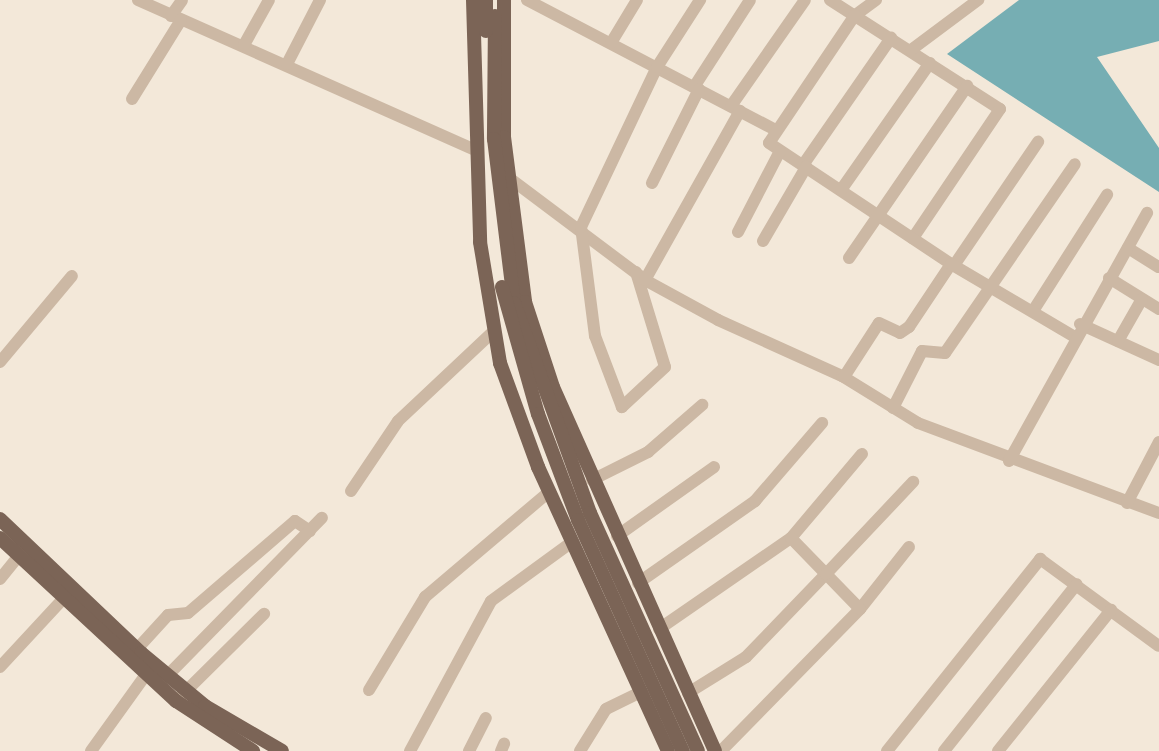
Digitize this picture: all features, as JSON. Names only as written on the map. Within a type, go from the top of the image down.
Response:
[{"type":"main road","points":[[473,0],[475,150],[494,331],[549,492],[668,751]]},
{"type":"main road","points":[[486,0],[485,137],[505,309],[578,520],[683,751]]},
{"type":"main road","points":[[495,0],[494,139],[514,303],[590,513],[698,751]]},
{"type":"main road","points":[[504,0],[508,177],[525,302],[592,480],[688,693],[718,751]]},
{"type":"main road","points":[[0,519],[137,649],[150,670],[168,675],[182,696],[282,751]]},
{"type":"main road","points":[[0,538],[62,600],[253,751]]},
{"type":"street","points":[[138,0],[475,150]]},
{"type":"street","points":[[132,99],[176,18],[182,0]]},
{"type":"street","points":[[244,45],[269,0]]},
{"type":"street","points":[[287,64],[320,0]]},
{"type":"street","points":[[527,0],[774,129]]},
{"type":"street","points":[[611,43],[637,0]]},
{"type":"street","points":[[700,0],[657,67],[581,227],[595,336],[622,407],[665,367],[640,276],[735,108],[805,0]]},
{"type":"street","points":[[652,183],[696,88],[750,0]]},
{"type":"street","points":[[830,0],[998,107],[1000,117],[913,238]]},
{"type":"street","points":[[876,0],[855,15],[774,129],[769,143],[953,264],[1033,311],[1077,330],[1118,341],[1159,360]]},
{"type":"street","points":[[911,50],[978,0]]},
{"type":"street","points":[[763,241],[805,166],[891,38]]},
{"type":"street","points":[[841,190],[930,63]]},
{"type":"street","points":[[849,258],[967,86]]},
{"type":"street","points":[[844,377],[879,323],[900,333],[909,327],[1038,142]]},
{"type":"street","points":[[738,232],[780,151]]},
{"type":"street","points":[[893,408],[922,351],[945,353],[1075,164]]},
{"type":"street","points":[[508,177],[581,227],[640,276],[844,377],[893,408],[1009,461],[1159,513]]},
{"type":"street","points":[[1033,311],[1107,195]]},
{"type":"street","points":[[1009,461],[1077,330],[1147,213]]},
{"type":"street","points":[[1128,248],[1159,267]]},
{"type":"street","points":[[0,362],[72,276]]},
{"type":"street","points":[[1109,278],[1159,309]]},
{"type":"street","points":[[1118,341],[1142,299]]},
{"type":"street","points":[[351,491],[398,421],[494,331]]},
{"type":"street","points":[[592,480],[648,452],[702,405]]},
{"type":"street","points":[[638,583],[755,501],[822,423]]},
{"type":"street","points":[[1127,503],[1159,442]]},
{"type":"street","points":[[659,629],[791,538],[862,454]]},
{"type":"street","points":[[617,536],[714,467]]},
{"type":"street","points":[[688,693],[746,657],[913,482]]},
{"type":"street","points":[[369,690],[425,597],[549,492]]},
{"type":"street","points":[[168,675],[322,518]]},
{"type":"street","points":[[137,649],[168,615],[188,613],[295,521],[310,531]]},
{"type":"street","points":[[791,538],[860,609]]},
{"type":"street","points":[[410,751],[491,601],[572,542]]},
{"type":"street","points":[[718,751],[860,609],[909,547]]},
{"type":"street","points":[[0,579],[18,557]]},
{"type":"street","points":[[887,751],[1036,562],[1049,562],[1159,646]]},
{"type":"street","points":[[946,750],[1077,584]]},
{"type":"street","points":[[0,667],[62,600]]},
{"type":"street","points":[[998,751],[1111,610]]},
{"type":"street","points":[[182,696],[264,614]]},
{"type":"street","points":[[91,751],[150,670]]},
{"type":"street","points":[[580,751],[606,709],[641,692]]},
{"type":"street","points":[[469,751],[486,718]]},
{"type":"water","points":[[1019,0],[1159,0],[1159,41],[1097,57],[1159,148],[1159,192],[947,54]]}]
